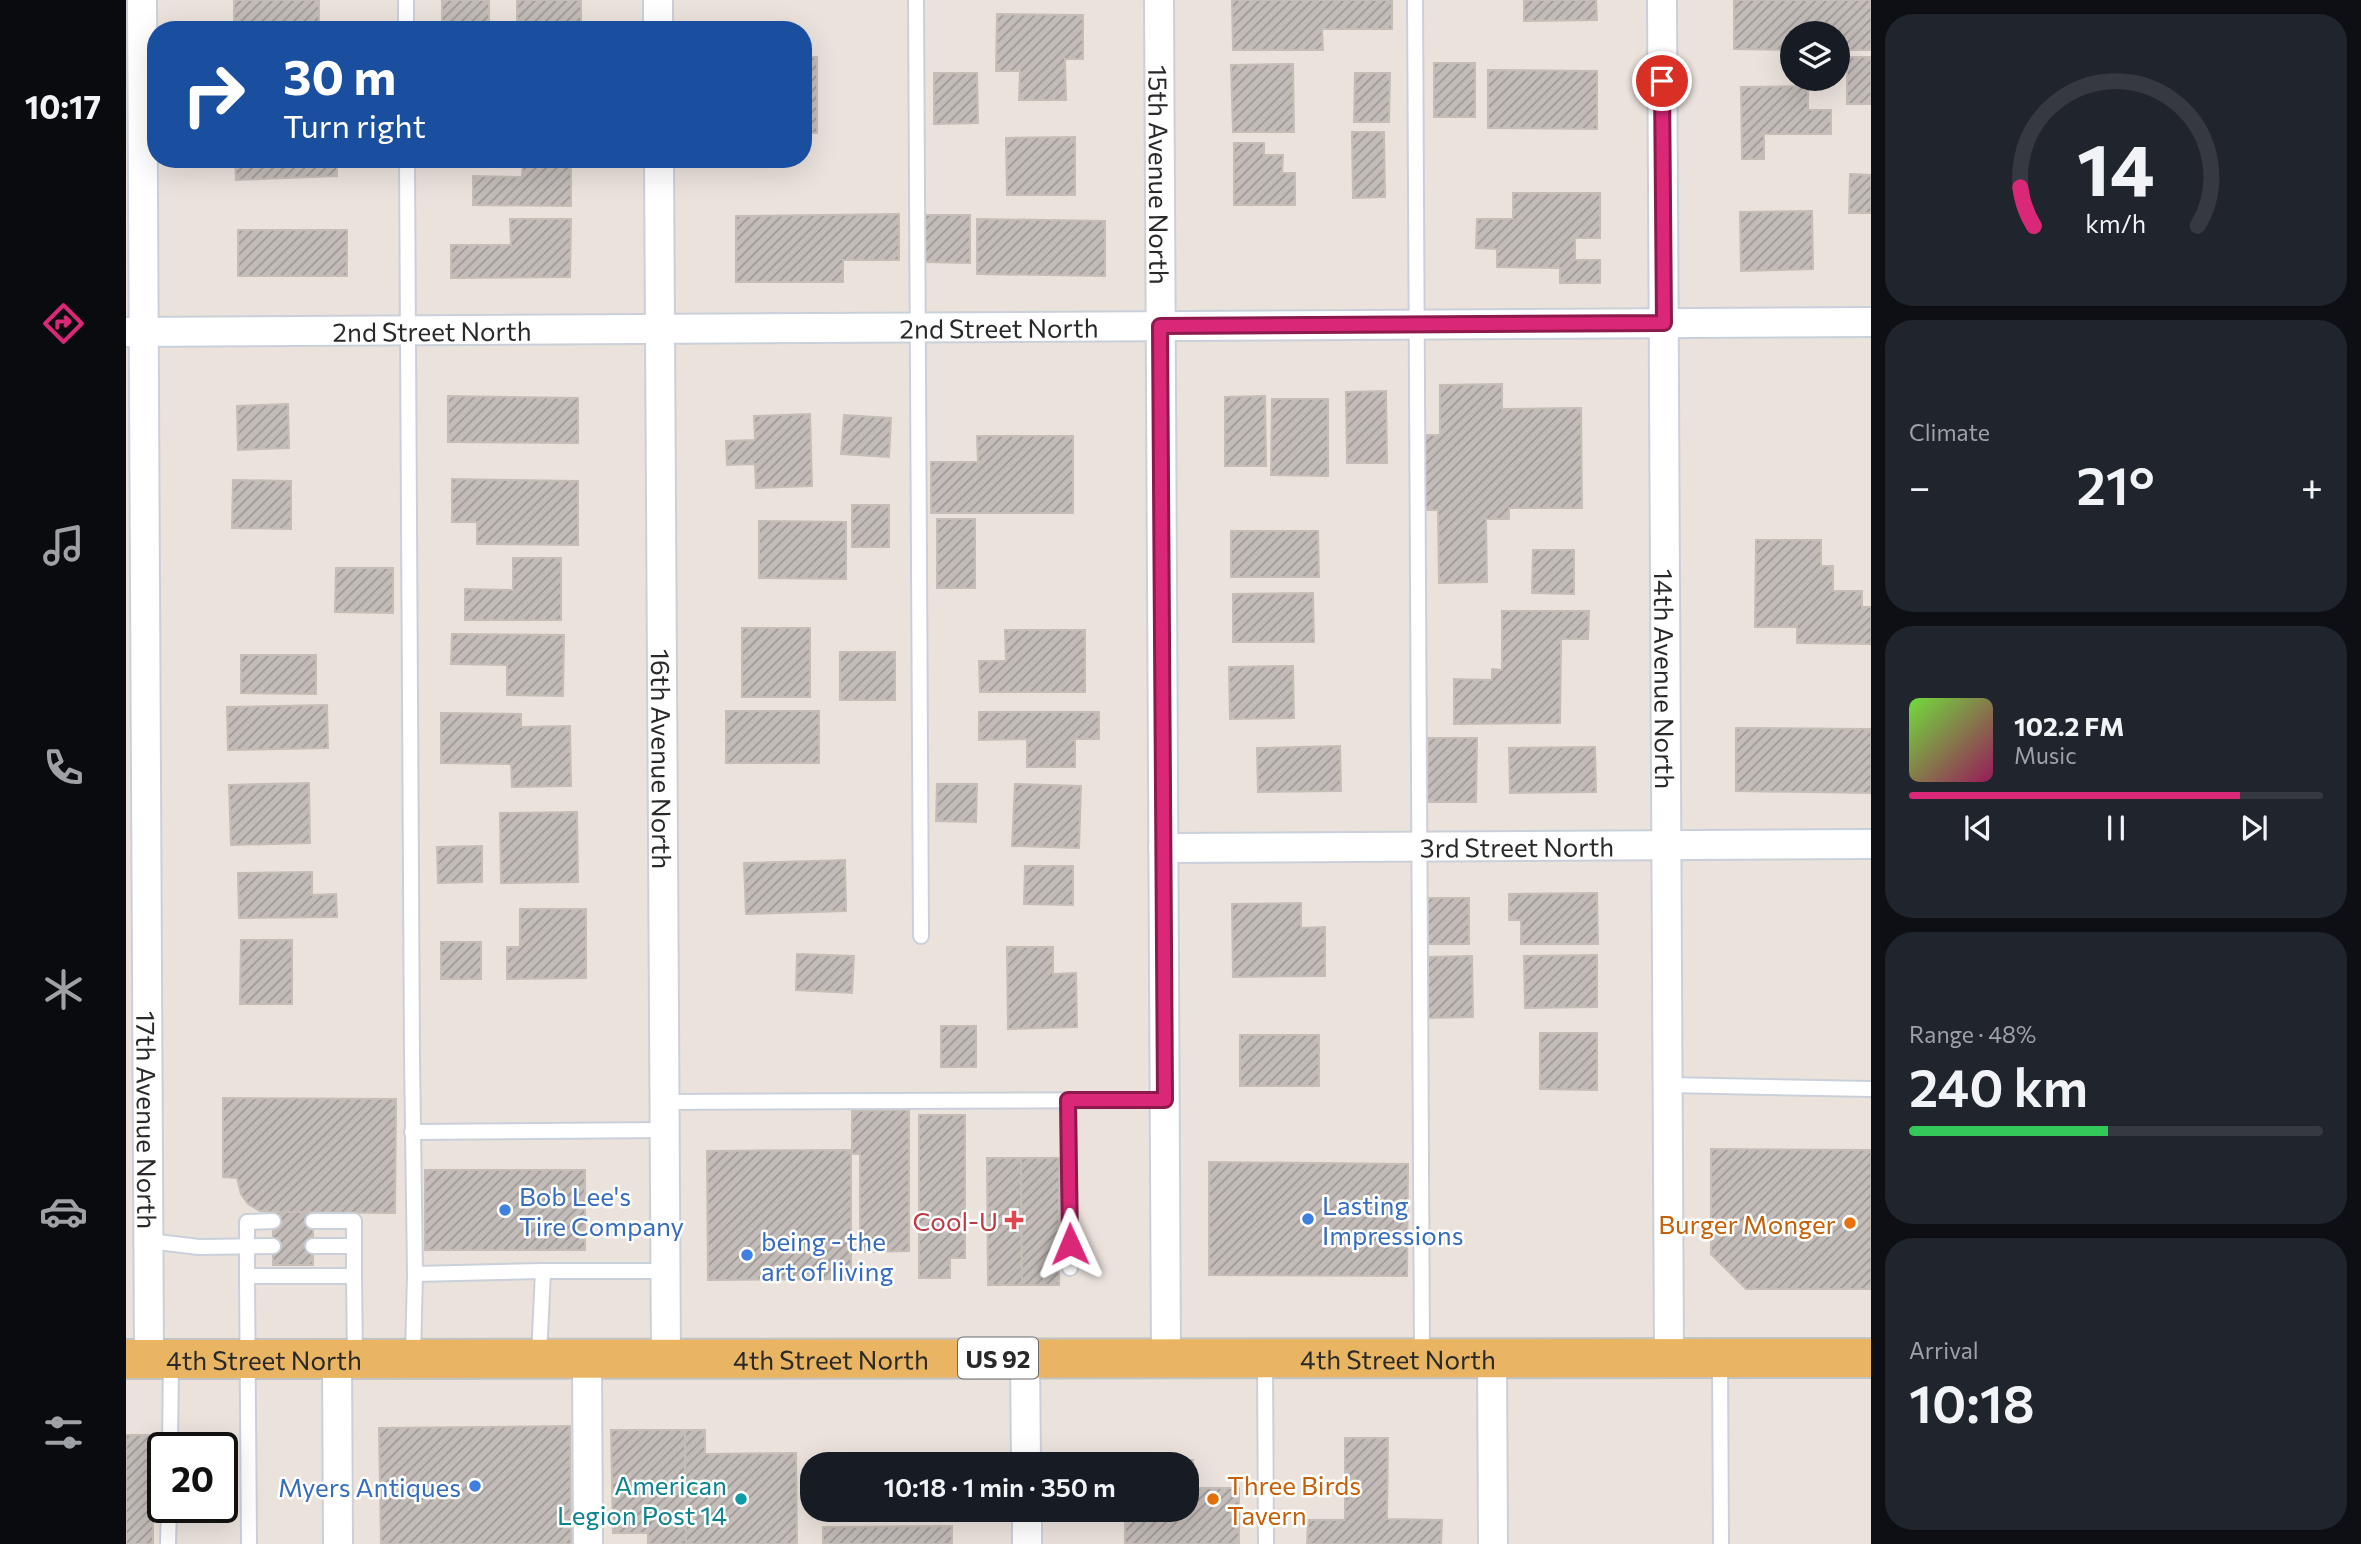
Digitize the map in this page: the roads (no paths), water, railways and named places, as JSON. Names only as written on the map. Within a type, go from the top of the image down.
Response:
[{"type":"main road","name":"4th Street North","points":[[149,1359],[1871,1358]]},
{"type":"street","name":"17th Avenue North","points":[[142,0],[135,332],[149,1359]]},
{"type":"street","points":[[658,0],[658,21]]},
{"type":"street","name":"15th Avenue North","points":[[1158,0],[1166,1358]]},
{"type":"street","name":"14th Avenue North","points":[[1662,0],[1669,1358]]},
{"type":"street","name":"16th Avenue North","points":[[659,168],[666,1358]]},
{"type":"street","name":"2nd Street North","points":[[135,332],[1871,322]]},
{"type":"street","name":"3rd Street North","points":[[1163,848],[1871,844]]},
{"type":"street","points":[[1025,1358],[1026,1452]]},
{"type":"street","points":[[1492,1358],[1493,1544]]},
{"type":"street","points":[[338,1544],[346,1359]]},
{"type":"street","points":[[587,1359],[588,1544]]},
{"type":"street","points":[[1027,1522],[1027,1544]]},
{"type":"lane","points":[[406,0],[406,21]]},
{"type":"lane","points":[[916,0],[921,936]]},
{"type":"lane","points":[[1415,0],[1422,1358]]},
{"type":"lane","points":[[407,168],[415,1274],[413,1359]]},
{"type":"lane","points":[[1668,1085],[1871,1089]]},
{"type":"lane","points":[[1068,1100],[1070,1268]]},
{"type":"lane","points":[[664,1102],[1165,1100]]},
{"type":"lane","points":[[412,1132],[664,1130]]},
{"type":"lane","points":[[249,1544],[247,1222],[273,1221]]},
{"type":"lane","points":[[313,1221],[354,1221],[355,1276],[346,1359]]},
{"type":"lane","points":[[149,1241],[199,1247],[273,1247]]},
{"type":"lane","points":[[313,1246],[354,1246]]},
{"type":"lane","points":[[539,1359],[543,1271]]},
{"type":"lane","points":[[415,1274],[666,1271]]},
{"type":"lane","points":[[247,1276],[355,1276]]},
{"type":"lane","points":[[1265,1358],[1266,1544]]},
{"type":"lane","points":[[1720,1358],[1721,1544]]},
{"type":"lane","points":[[149,1359],[166,1432]]},
{"type":"lane","points":[[168,1544],[169,1523]]},
{"type":"place","name":"Bob Lee's Tire Company","points":[[505,1210]]},
{"type":"place","name":"Lasting Impressions","points":[[1308,1219]]},
{"type":"place","name":"Cool-U","points":[[1014,1220]]},
{"type":"place","name":"Burger Monger","points":[[1850,1223]]},
{"type":"place","name":"being - the art of living","points":[[747,1255]]},
{"type":"place","name":"Myers Antiques","points":[[475,1486]]},
{"type":"place","name":"American Legion Post 14","points":[[741,1499]]},
{"type":"place","name":"Three Birds Tavern","points":[[1213,1499]]}]
